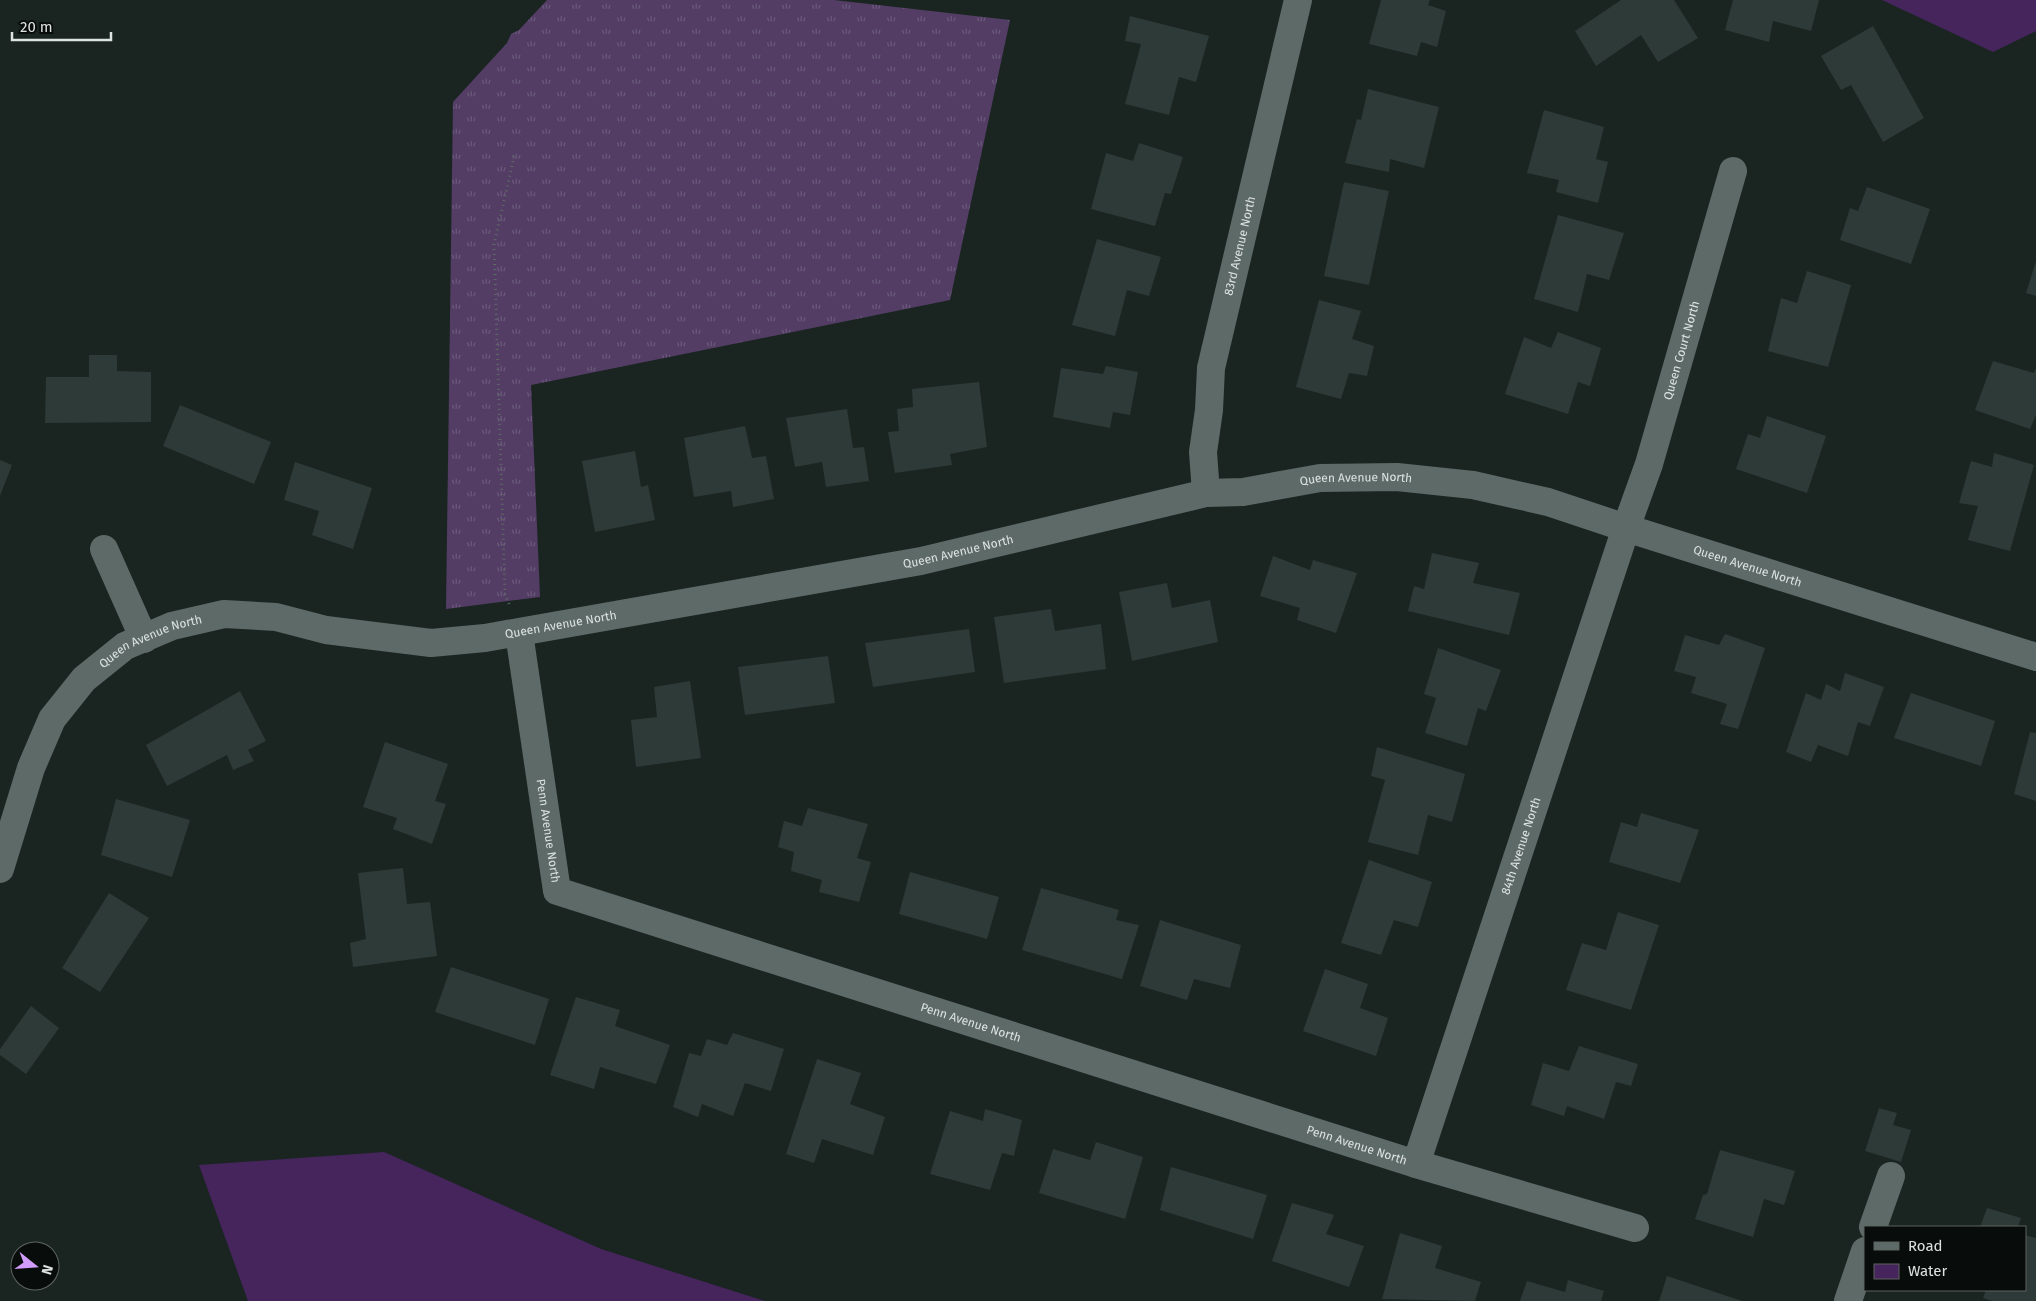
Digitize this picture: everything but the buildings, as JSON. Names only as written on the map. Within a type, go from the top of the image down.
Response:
[{"type":"street","name":"83rd Avenue North","points":[[1206,493],[1202,452],[1209,410],[1211,368],[1298,0]]},
{"type":"street","name":"Queen Court North","points":[[1626,528],[1652,455],[1733,171]]},
{"type":"street","name":"Queen Avenue North","points":[[0,869],[31,768],[52,719],[84,680],[125,646],[172,626],[224,614],[276,617],[326,630],[431,644],[519,633],[921,561],[1206,493],[1243,492],[1320,478],[1397,477],[1482,487],[1548,502],[2036,657]]},
{"type":"street","name":"84th Avenue North","points":[[1416,1164],[1626,528]]},
{"type":"street","points":[[104,549],[144,639]]},
{"type":"street","name":"Penn Avenue North","points":[[519,633],[557,891],[1416,1164],[1635,1228]]},
{"type":"street","points":[[1873,1226],[1891,1176]]},
{"type":"street","points":[[1848,1301],[1864,1254]]},
{"type":"path","points":[[515,153],[494,244],[505,594],[519,633]]},
{"type":"green space","points":[[547,0],[834,0],[1010,20],[950,300],[531,385],[540,597],[446,609],[453,102],[507,43],[511,34],[519,30]]},
{"type":"water","points":[[1882,0],[2036,0],[2036,31],[1993,52]]},
{"type":"water","points":[[384,1152],[601,1249],[765,1301],[248,1301],[199,1165]]}]
